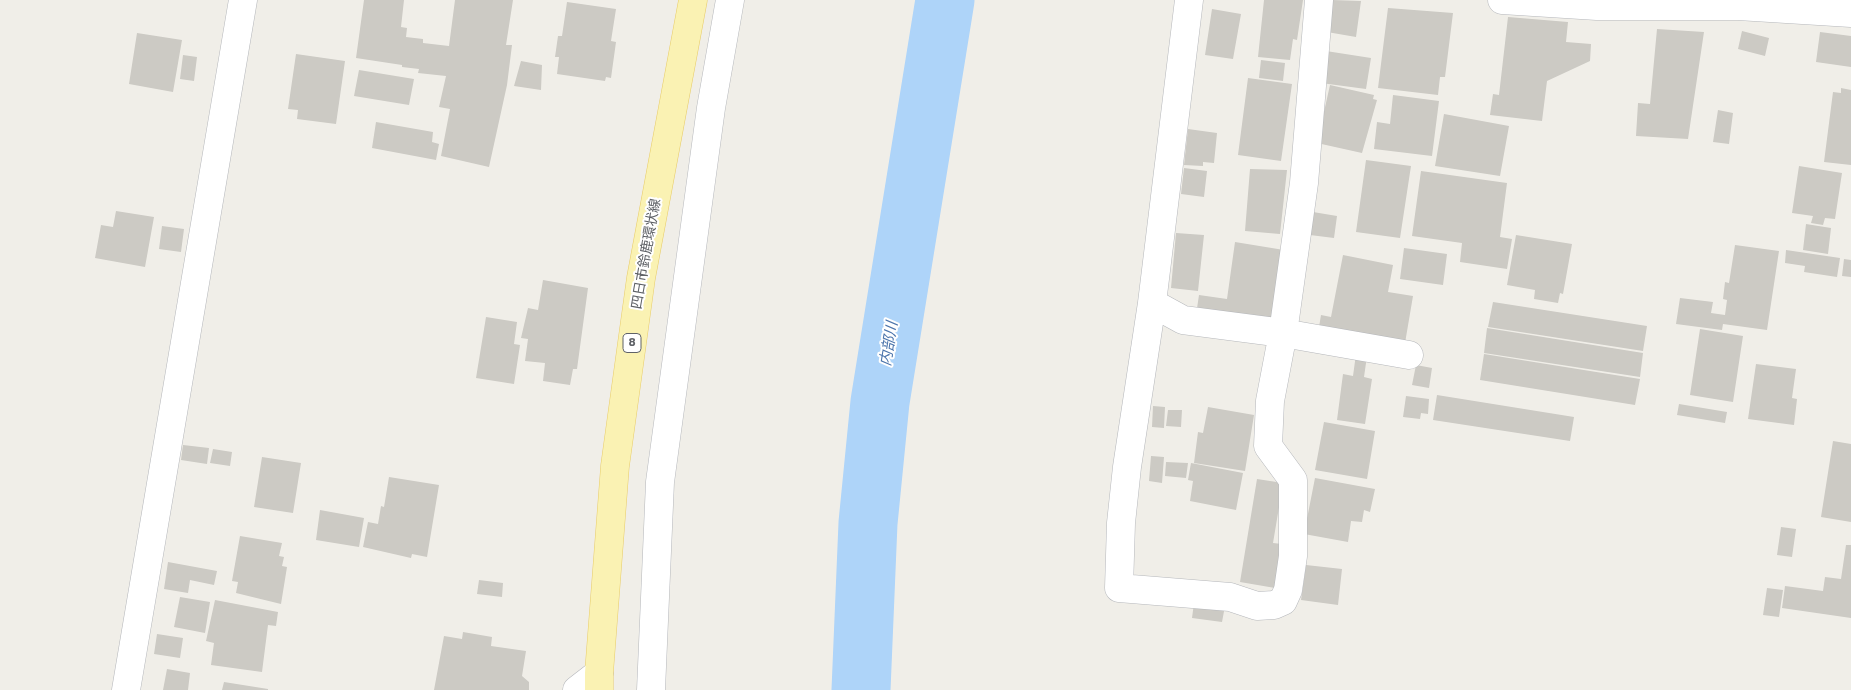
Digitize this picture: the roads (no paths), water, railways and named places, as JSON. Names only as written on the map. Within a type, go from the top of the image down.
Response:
[{"type":"main road","name":"四日市鈴鹿環状線","points":[[599,681],[615,466],[641,278],[693,0]]},
{"type":"street","points":[[126,690],[243,0]]},
{"type":"street","points":[[651,690],[660,482],[706,138],[730,0]]},
{"type":"street","points":[[1189,0],[1152,303],[1127,467],[1121,523],[1118,588],[1230,598],[1257,606],[1274,605],[1283,601],[1288,590],[1293,556],[1293,480],[1268,446],[1270,401],[1283,333],[1304,183],[1319,0]]},
{"type":"street","points":[[1502,0],[1597,6],[1738,6],[1851,13]]},
{"type":"street","points":[[1152,303],[1183,320],[1283,333],[1408,355]]},
{"type":"street","points":[[578,690],[599,681]]},
{"type":"waterway","name":"内部川","points":[[861,690],[868,523],[880,402],[945,0]]}]
